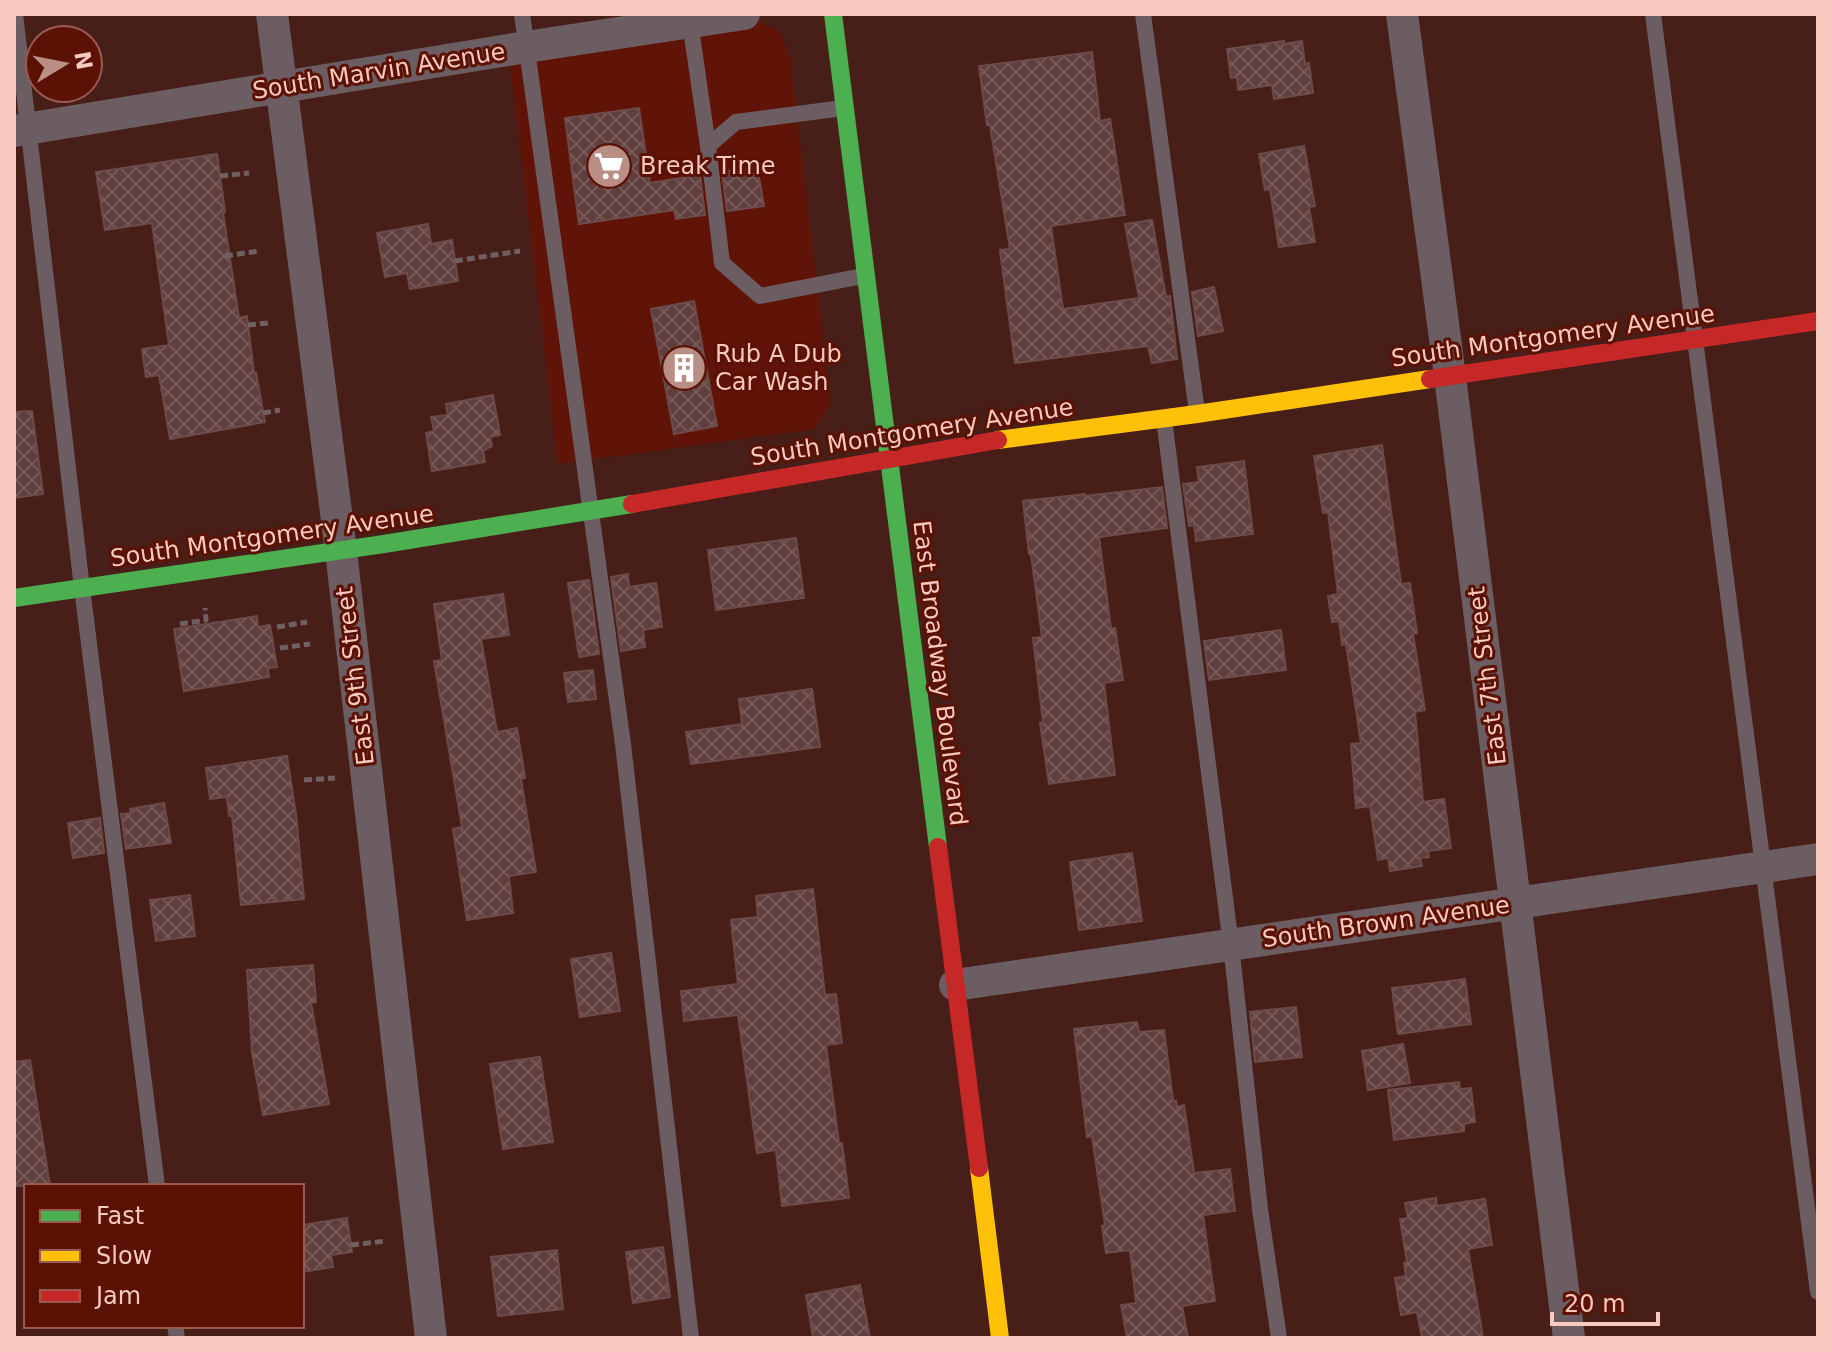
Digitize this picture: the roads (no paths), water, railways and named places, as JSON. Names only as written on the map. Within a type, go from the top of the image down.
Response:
[{"type":"main road","name":"East Broadway Boulevard","points":[[833,14],[1000,1338]]},
{"type":"main road","name":"South Montgomery Avenue","points":[[14,598],[591,511],[981,442],[1197,414],[1818,321]]},
{"type":"street","name":"East 9th Street","points":[[272,14],[341,551],[431,1338]]},
{"type":"street","name":"South Marvin Avenue","points":[[22,129],[744,14]]},
{"type":"street","name":"East 7th Street","points":[[1402,14],[1569,1338]]},
{"type":"street","name":"South Brown Avenue","points":[[955,985],[1818,859]]},
{"type":"lane","points":[[15,14],[22,129],[157,1184]]},
{"type":"lane","points":[[522,14],[623,744],[691,1338]]},
{"type":"lane","points":[[1143,14],[1197,414]]},
{"type":"lane","points":[[1653,14],[1818,1292]]},
{"type":"lane","points":[[690,22],[722,263],[760,296],[866,276]]},
{"type":"lane","points":[[708,146],[736,122],[845,108]]},
{"type":"lane","points":[[1164,418],[1231,945],[1260,1209],[1279,1338]]},
{"type":"place","name":"Break Time","points":[[609,166]]},
{"type":"place","name":"Rub A Dub Car Wash","points":[[684,368]]}]
